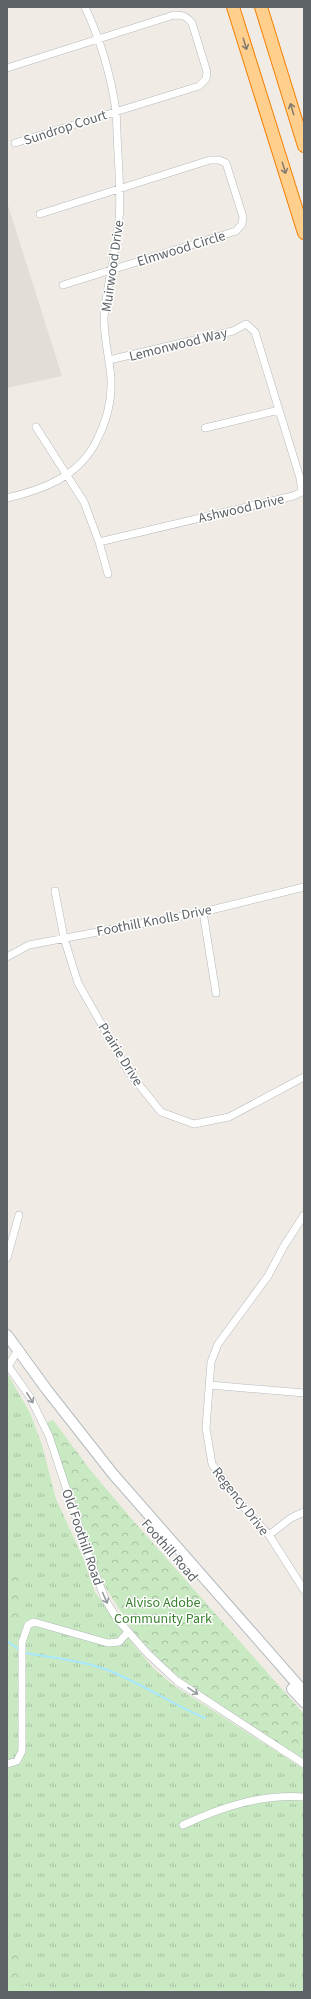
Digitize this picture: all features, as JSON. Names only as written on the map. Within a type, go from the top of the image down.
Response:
[{"type":"highway","points":[[233,7],[304,233]]},
{"type":"highway","points":[[261,7],[304,146]]},
{"type":"main road","name":"Foothill Road","points":[[7,1335],[19,1349],[46,1390],[63,1420],[108,1478],[304,1702]]},
{"type":"main road","name":"Foothill Road","points":[[46,1390],[113,1474],[304,1692]]},
{"type":"street","name":"Muirwood Drive","points":[[7,498],[41,490],[66,475],[84,459],[95,444],[105,424],[112,390],[104,321],[106,294],[119,221],[120,189],[116,111],[108,68],[85,7]]},
{"type":"street","name":"Sundrop Court","points":[[7,68],[97,38],[174,15],[186,17],[192,23],[207,72],[206,79],[199,86],[15,143]]},
{"type":"street","name":"Elmwood Circle","points":[[40,214],[210,160],[219,160],[226,163],[243,217],[242,224],[236,231],[63,285]]},
{"type":"street","name":"Lemonwood Way","points":[[109,360],[233,331],[246,324]]},
{"type":"street","name":"Ashwood Drive","points":[[99,542],[293,496],[302,492],[300,478],[255,332],[246,324]]},
{"type":"street","points":[[205,428],[279,410]]},
{"type":"street","points":[[36,427],[84,502],[99,542],[108,574]]},
{"type":"street","name":"Foothill Knolls Drive","points":[[7,958],[29,945],[203,912],[304,887]]},
{"type":"street","name":"Prairie Drive","points":[[55,891],[64,938],[78,983],[128,1071],[161,1112],[194,1124],[229,1117],[304,1077]]},
{"type":"street","points":[[203,912],[216,993]]},
{"type":"street","points":[[7,1258],[19,1215]]},
{"type":"street","name":"Regency Drive","points":[[304,1215],[284,1246],[268,1276],[218,1344],[211,1362],[206,1428],[212,1464],[240,1503],[269,1535],[304,1590]]},
{"type":"street","name":"Old Foothill Road","points":[[19,1349],[8,1366],[30,1397],[49,1436],[104,1599],[116,1619],[148,1654],[177,1681],[304,1764]]},
{"type":"street","points":[[209,1385],[304,1393]]},
{"type":"street","points":[[269,1535],[291,1518],[304,1512]]},
{"type":"street","points":[[7,1764],[17,1761],[22,1751],[22,1642],[28,1625],[34,1622],[108,1643],[119,1642],[128,1632]]},
{"type":"street","points":[[183,1825],[210,1812],[249,1801],[263,1798],[304,1797]]},
{"type":"shaded area","points":[[7,202],[62,376],[7,388]]},
{"type":"green space","points":[[7,1373],[30,1413],[42,1445],[56,1499],[84,1560],[95,1592],[133,1644],[153,1668],[173,1685],[304,1769],[304,1992],[7,1992]]},
{"type":"green space","name":"Alviso Adobe Community Park","points":[[53,1420],[91,1471],[136,1524],[304,1714],[304,1761],[180,1678],[134,1633],[103,1583],[46,1423]]},
{"type":"green space","points":[[7,1568],[21,1568],[21,1629],[7,1628]]},
{"type":"green space","points":[[7,1942],[20,1944],[20,1985],[54,1990],[54,1992],[7,1992]]},
{"type":"waterway","points":[[7,1641],[21,1651]]},
{"type":"waterway","points":[[25,1653],[71,1660],[95,1666],[128,1679],[205,1718]]}]
